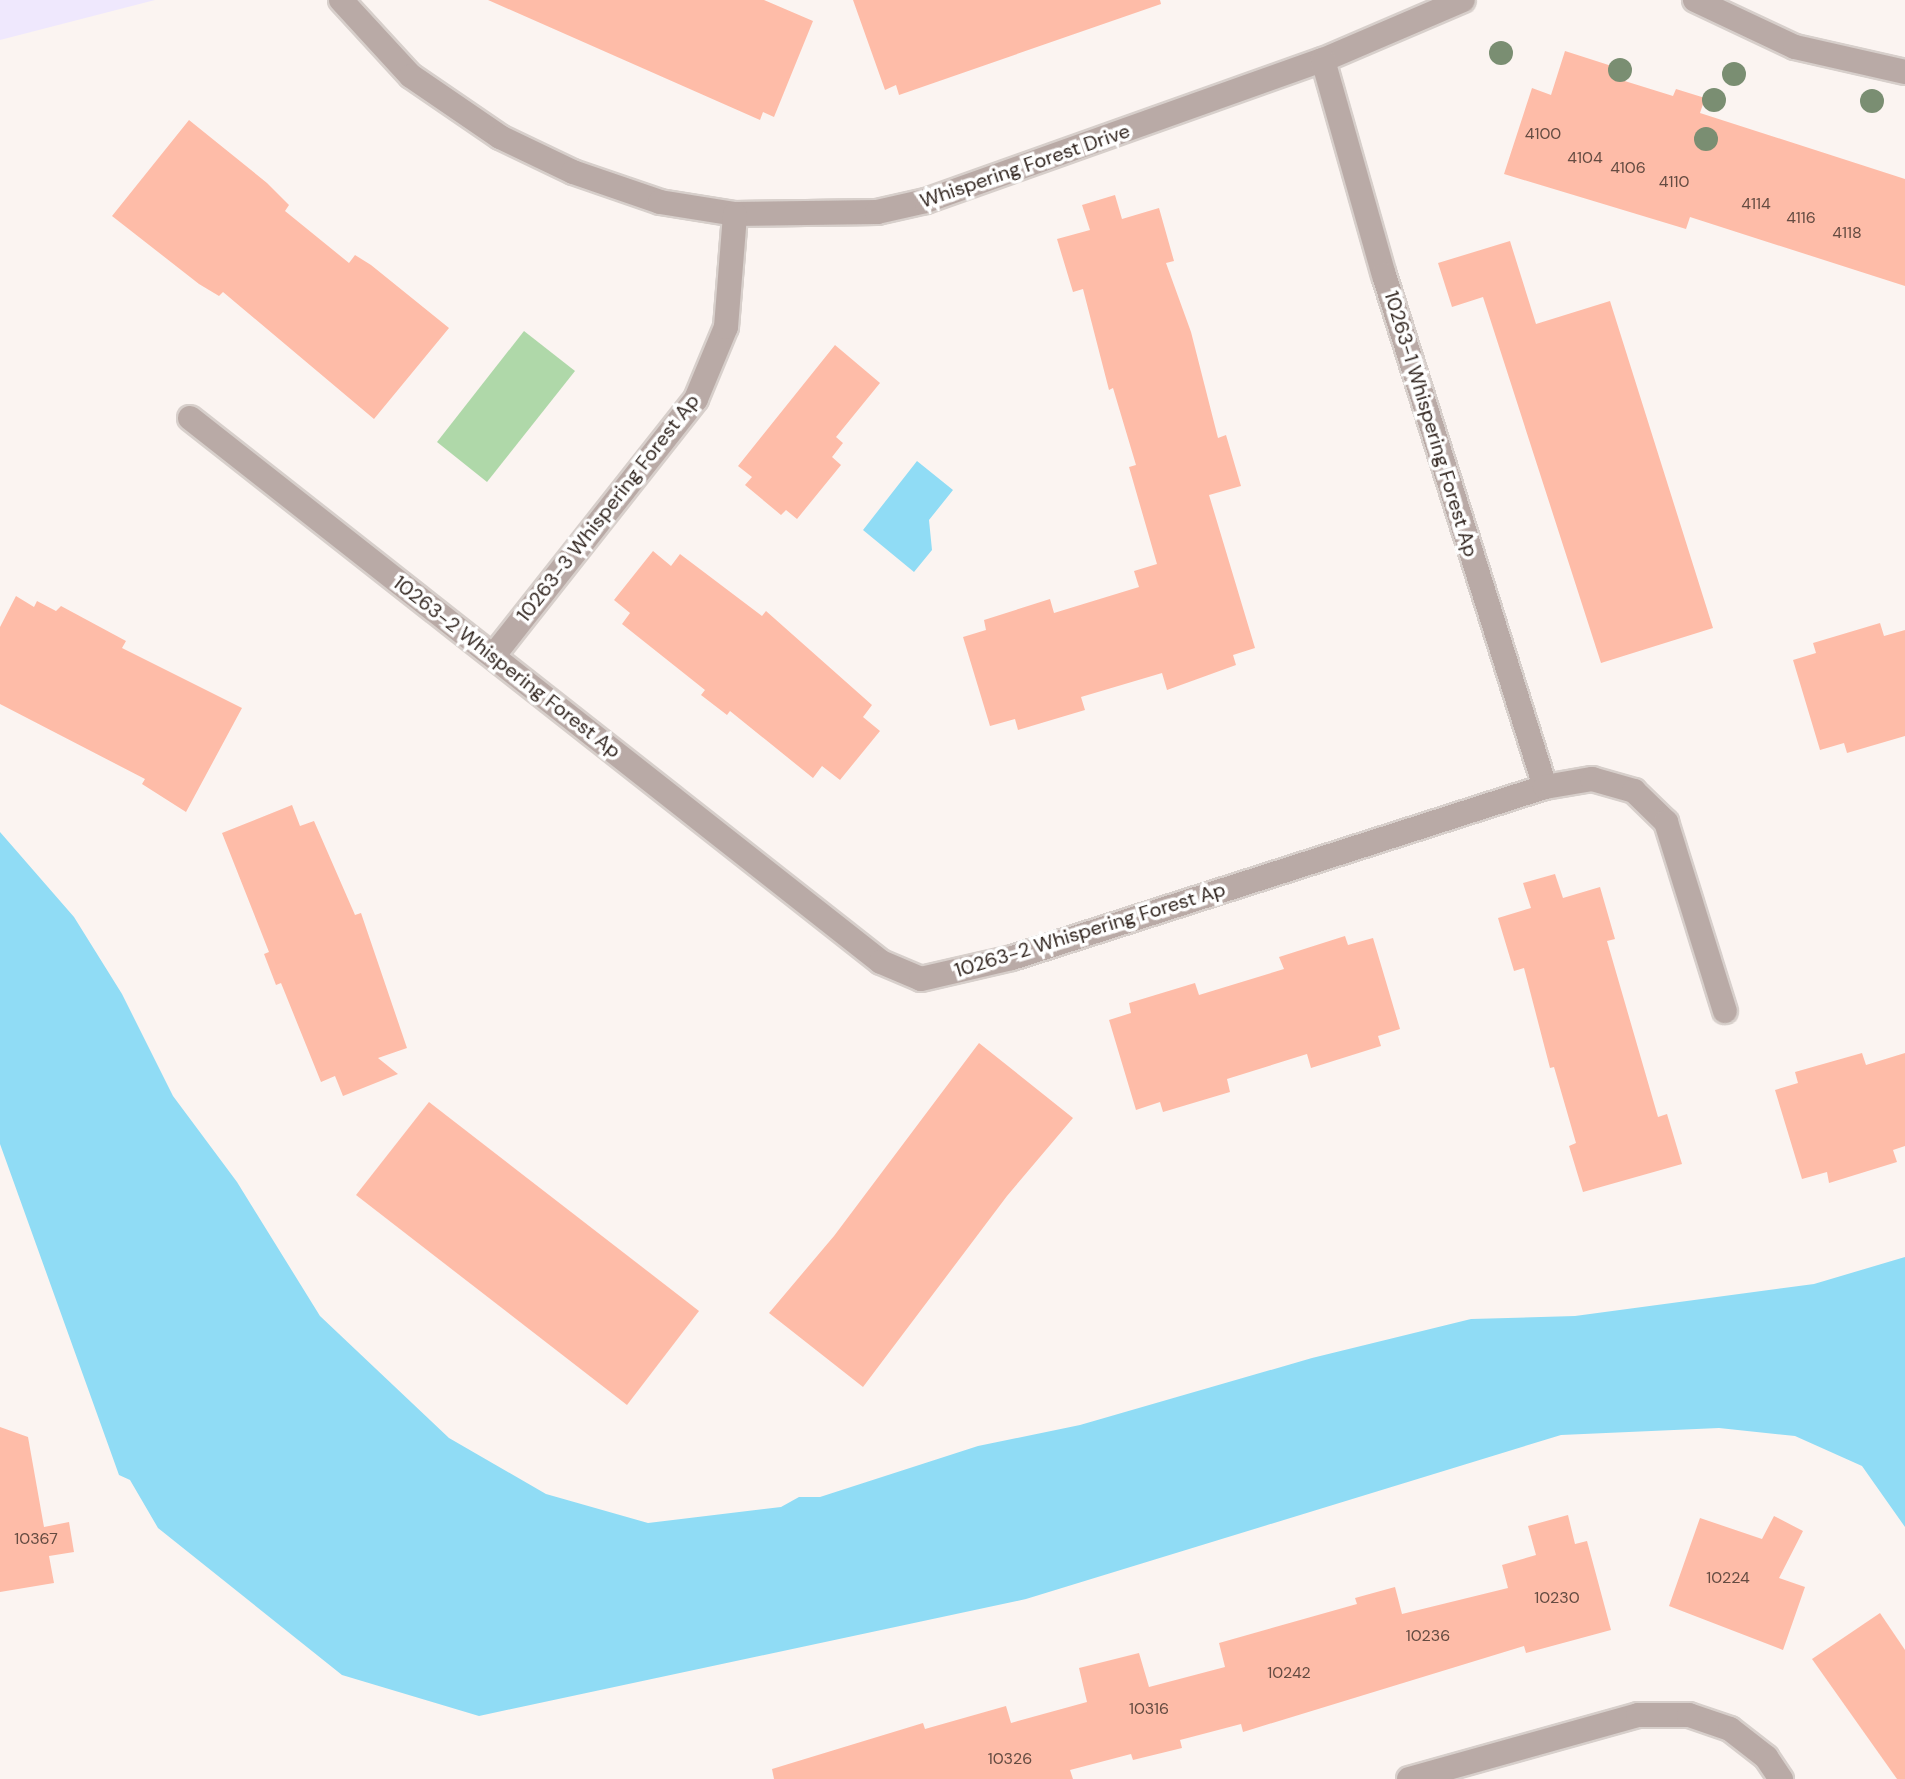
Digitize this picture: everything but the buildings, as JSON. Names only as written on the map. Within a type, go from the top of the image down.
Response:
[{"type":"street","name":"Whispering Forest Drive","points":[[341,0],[411,76],[500,137],[573,172],[660,202],[735,214],[877,212],[926,201],[1323,60],[1463,0]]},
{"type":"street","points":[[1695,0],[1795,47],[1905,72]]},
{"type":"street","name":"10263-1 Whispering Forest Ap","points":[[1323,60],[1384,275],[1545,787]]},
{"type":"street","name":"10263-3 Whispering Forest Ap","points":[[494,655],[696,399],[726,327],[735,214]]},
{"type":"street","name":"10263-2 Whispering Forest Ap","points":[[190,418],[881,962],[921,979],[1012,958],[1545,787],[1592,779],[1634,791],[1666,822],[1725,1011]]},
{"type":"street","points":[[1409,1779],[1638,1715],[1689,1715],[1730,1729],[1766,1757],[1781,1779]]},
{"type":"shaded area","points":[[0,0],[155,0],[0,40]]},
{"type":"green space","points":[[524,331],[575,371],[487,482],[437,442]]},
{"type":"water","points":[[917,461],[953,490],[929,520],[932,550],[914,572],[863,530]]},
{"type":"water","points":[[0,832],[74,917],[122,994],[173,1096],[237,1182],[320,1316],[449,1438],[546,1494],[648,1523],[781,1507],[799,1497],[820,1497],[978,1446],[1080,1425],[1312,1358],[1471,1319],[1575,1316],[1814,1284],[1905,1257],[1905,1527],[1862,1466],[1795,1436],[1719,1428],[1561,1435],[1026,1599],[479,1716],[342,1675],[158,1528],[130,1480],[119,1475],[0,1144]]}]
